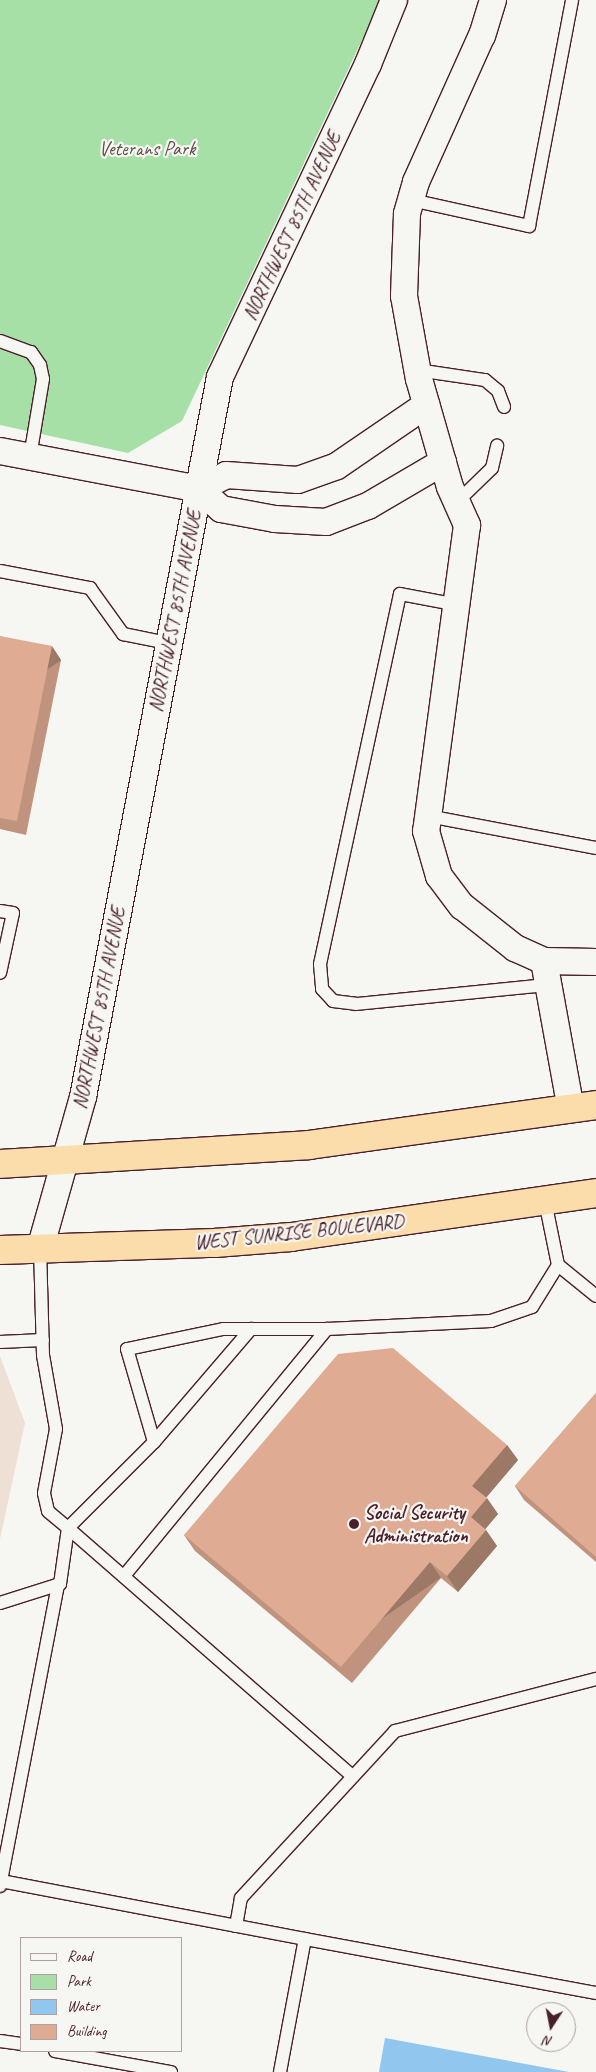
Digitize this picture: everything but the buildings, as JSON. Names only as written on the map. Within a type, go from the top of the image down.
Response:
[{"type":"highway","points":[[0,1164],[64,1162],[309,1145],[583,1107]]},
{"type":"highway","name":"WEST SUNRISE BOULEVARD","points":[[0,1250],[215,1244],[291,1237],[596,1193]]},
{"type":"street","name":"NORTHWEST 85TH AVENUE","points":[[40,1249],[83,1097],[220,377],[368,64],[394,0]]},
{"type":"street","points":[[493,0],[482,35],[416,182],[407,214],[404,296],[417,370],[443,462],[467,525],[459,606],[426,831],[439,876],[462,906],[546,973],[583,1107]]},
{"type":"street","points":[[199,489],[226,475],[298,480],[337,466],[426,405]]},
{"type":"street","points":[[0,451],[199,489],[221,509],[275,519],[326,522],[368,506],[443,462]]},
{"type":"street","points":[[546,973],[596,962]]},
{"type":"lane","points":[[411,200],[529,226],[572,0]]},
{"type":"lane","points":[[0,341],[31,352],[40,365],[43,379],[30,456]]},
{"type":"lane","points":[[417,370],[485,380],[498,392],[504,407]]},
{"type":"lane","points":[[457,502],[492,468],[497,446]]},
{"type":"lane","points":[[0,572],[90,588],[123,634],[168,643]]},
{"type":"lane","points":[[459,606],[400,594],[320,964],[322,989],[333,1001],[356,1004],[546,973]]},
{"type":"lane","points":[[428,816],[596,848]]},
{"type":"lane","points":[[0,911],[12,913],[0,974]]},
{"type":"lane","points":[[545,1201],[558,1264],[596,1296]]},
{"type":"lane","points":[[40,1249],[43,1340],[56,1429],[44,1494],[48,1511],[353,1777]]},
{"type":"lane","points":[[154,1442],[127,1349],[224,1329],[327,1329],[491,1321],[532,1306],[558,1264]]},
{"type":"lane","points":[[251,1329],[154,1442],[68,1528],[0,1883],[596,1993]]},
{"type":"lane","points":[[124,1576],[327,1329]]},
{"type":"lane","points":[[0,1342],[43,1340]]},
{"type":"lane","points":[[0,1603],[58,1585]]},
{"type":"lane","points":[[236,1926],[241,1898],[395,1731],[596,1679]]},
{"type":"lane","points":[[280,2072],[305,1939]]},
{"type":"lane","points":[[0,2040],[20,2044]]},
{"type":"lane","points":[[61,2052],[171,2072]]},
{"type":"shaded area","points":[[0,1356],[25,1423],[0,1539]]},
{"type":"green space","name":"Veterans Park","points":[[0,0],[381,0],[182,421],[128,453],[0,425]]},
{"type":"water","points":[[385,2038],[569,2072],[379,2072]]},
{"type":"place","name":"Social Security Administration","points":[[354,1524]]}]
